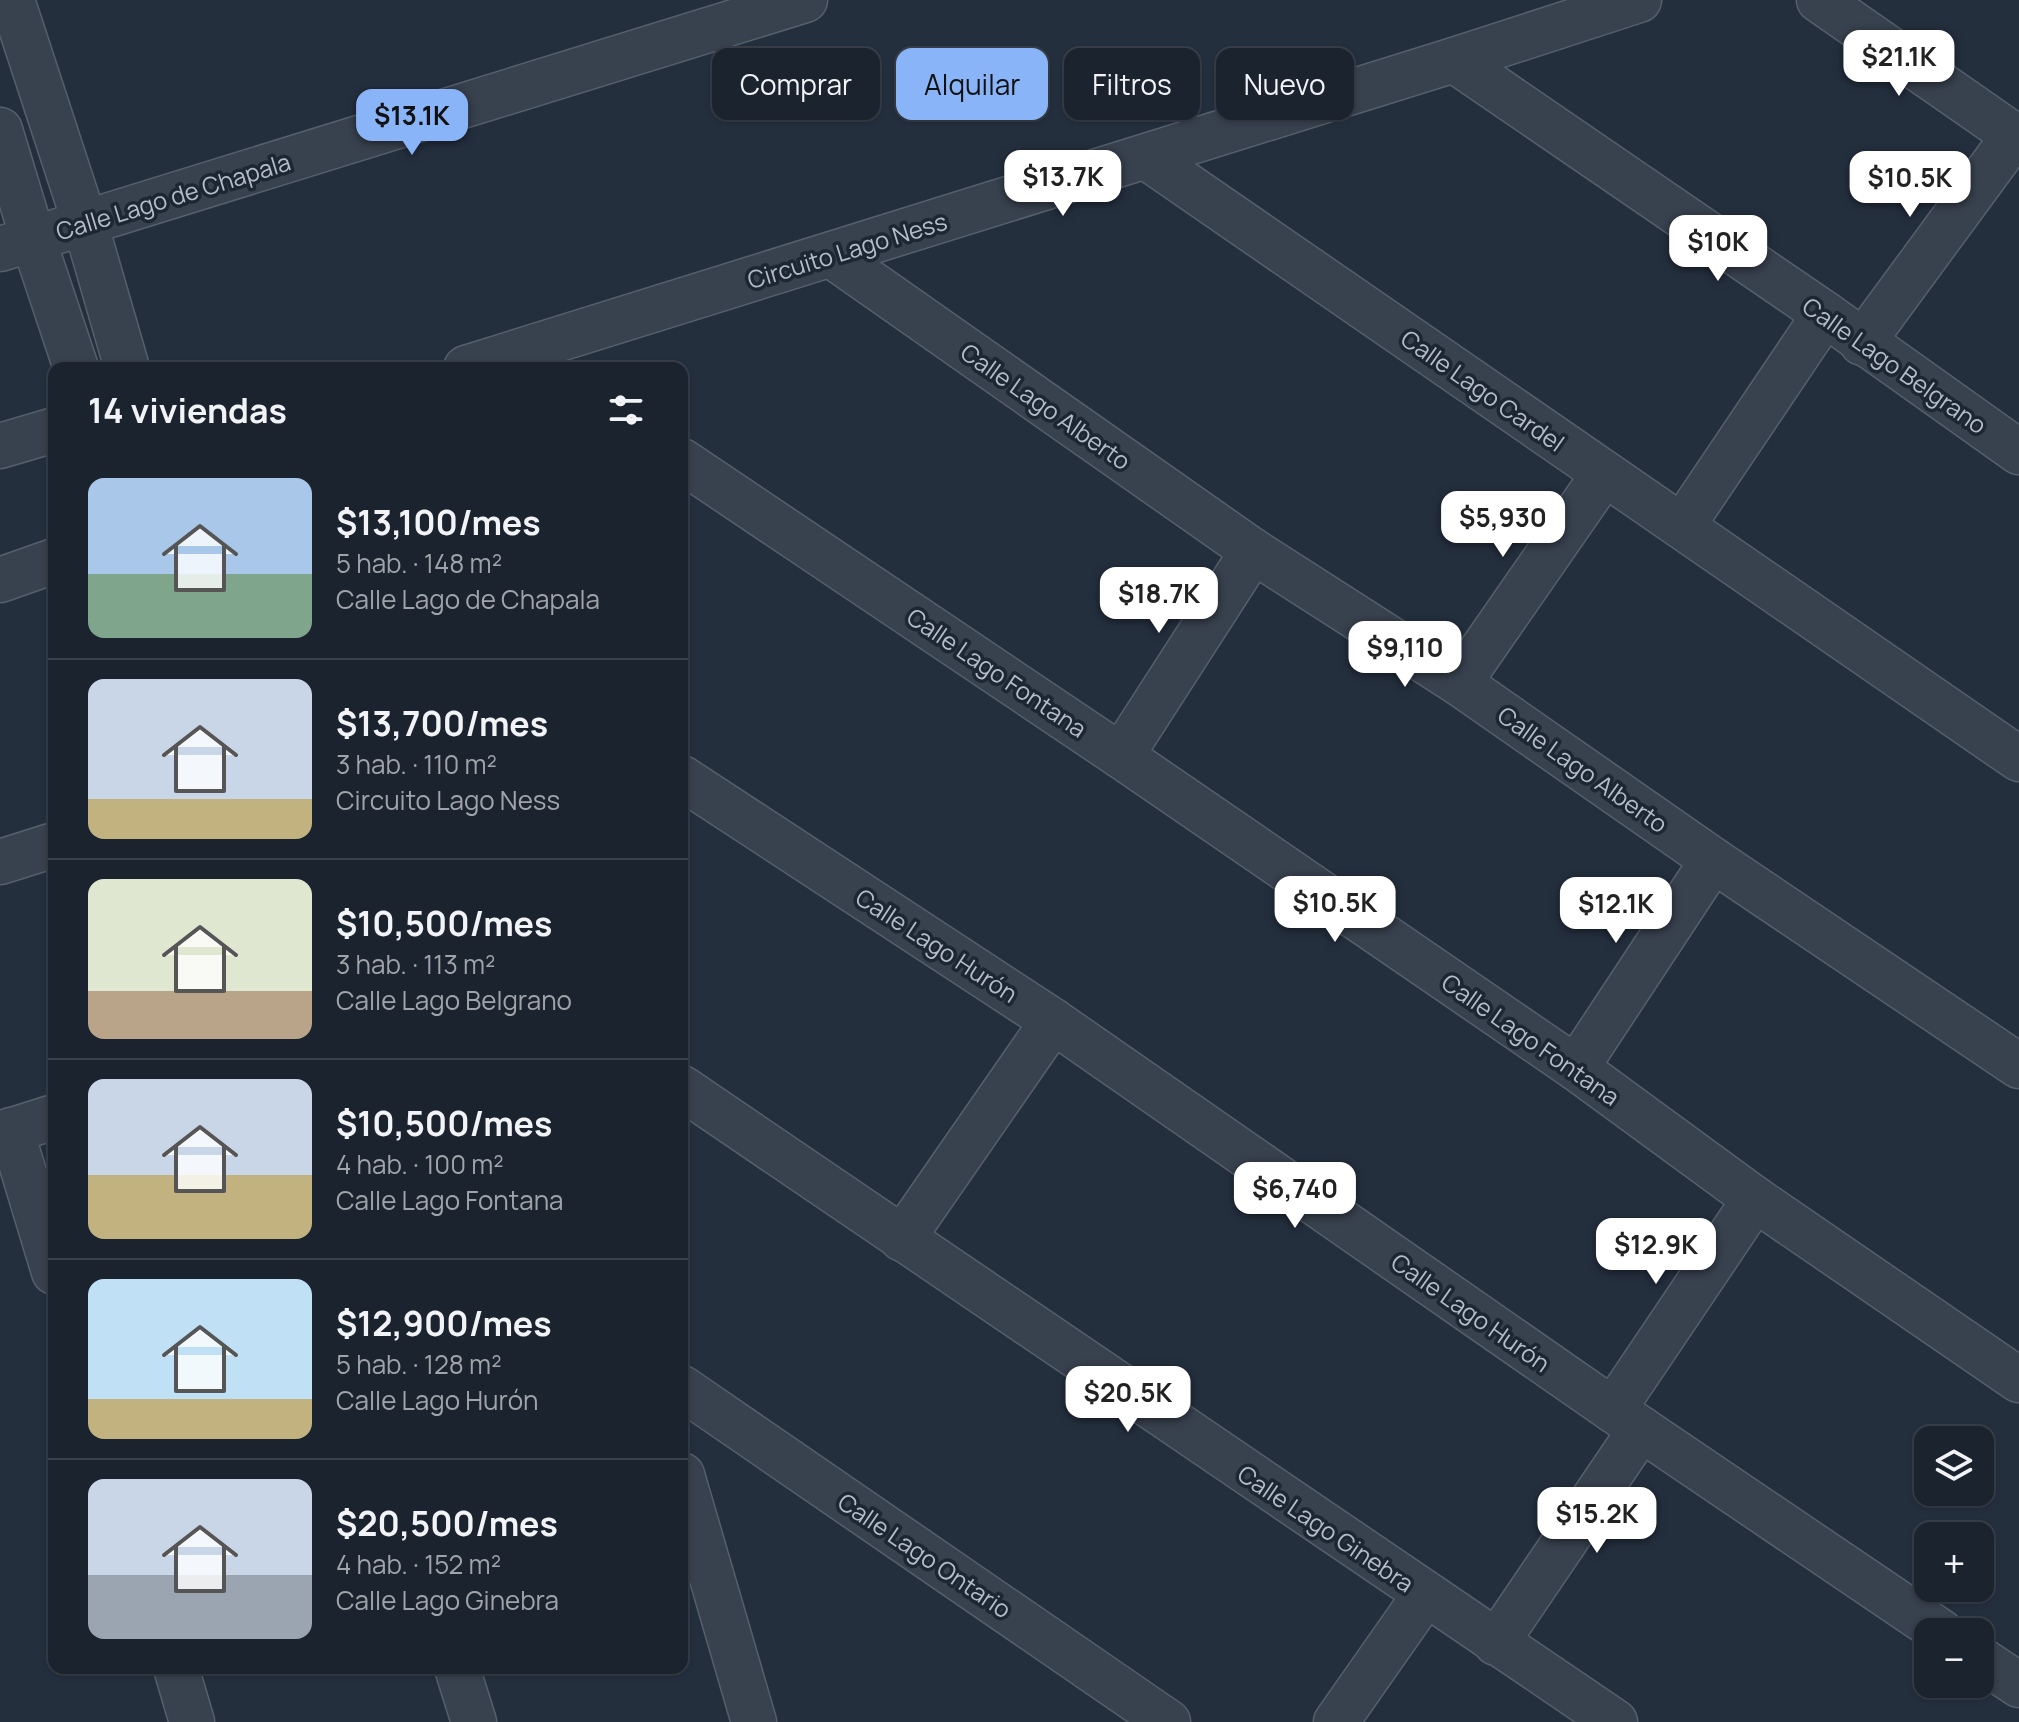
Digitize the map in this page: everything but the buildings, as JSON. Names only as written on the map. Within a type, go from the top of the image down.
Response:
[{"type":"street","points":[[12,0],[85,223],[125,362]]},
{"type":"street","name":"Calle Lago de Chapala","points":[[16,244],[805,0]]},
{"type":"street","name":"Circuito Lago Ness","points":[[532,360],[831,255],[1639,0]]},
{"type":"street","points":[[1819,0],[2016,138],[1862,343]]},
{"type":"street","name":"Calle Lago Belgrano","points":[[1454,60],[1825,314],[2019,452]]},
{"type":"street","points":[[0,130],[16,244],[73,362]]},
{"type":"street","name":"Calle Lago Cardel","points":[[1146,157],[2019,759]]},
{"type":"street","name":"Calle Lago Alberto","points":[[831,255],[1253,551],[1459,683],[1713,860],[2019,1066]]},
{"type":"street","points":[[1683,525],[1825,314]]},
{"type":"street","points":[[0,446],[48,432]]},
{"type":"street","name":"Calle Lago Fontana","points":[[688,465],[1121,756],[1576,1068],[1755,1199],[2019,1380]]},
{"type":"street","points":[[1459,683],[1604,474]]},
{"type":"street","points":[[1121,756],[1253,551]]},
{"type":"street","points":[[0,580],[48,563]]},
{"type":"street","name":"Calle Lago Hurón","points":[[688,782],[1053,1021],[1627,1420],[1920,1618]]},
{"type":"street","points":[[0,862],[48,847]]},
{"type":"street","points":[[1576,1068],[1713,860]]},
{"type":"street","points":[[902,1239],[1053,1021]]},
{"type":"street","name":"Calle Lago Ginebra","points":[[688,1092],[1615,1722]]},
{"type":"street","points":[[48,1119],[5,1132],[48,1255]]},
{"type":"street","points":[[1496,1643],[1755,1199]]},
{"type":"street","name":"Calle Lago Ontario","points":[[688,1392],[1168,1722]]},
{"type":"street","points":[[688,1496],[754,1722]]},
{"type":"street","points":[[1336,1722],[1425,1595]]},
{"type":"street","points":[[1994,1668],[2019,1685]]},
{"type":"street","points":[[178,1674],[192,1722]]},
{"type":"street","points":[[459,1674],[474,1722]]}]
